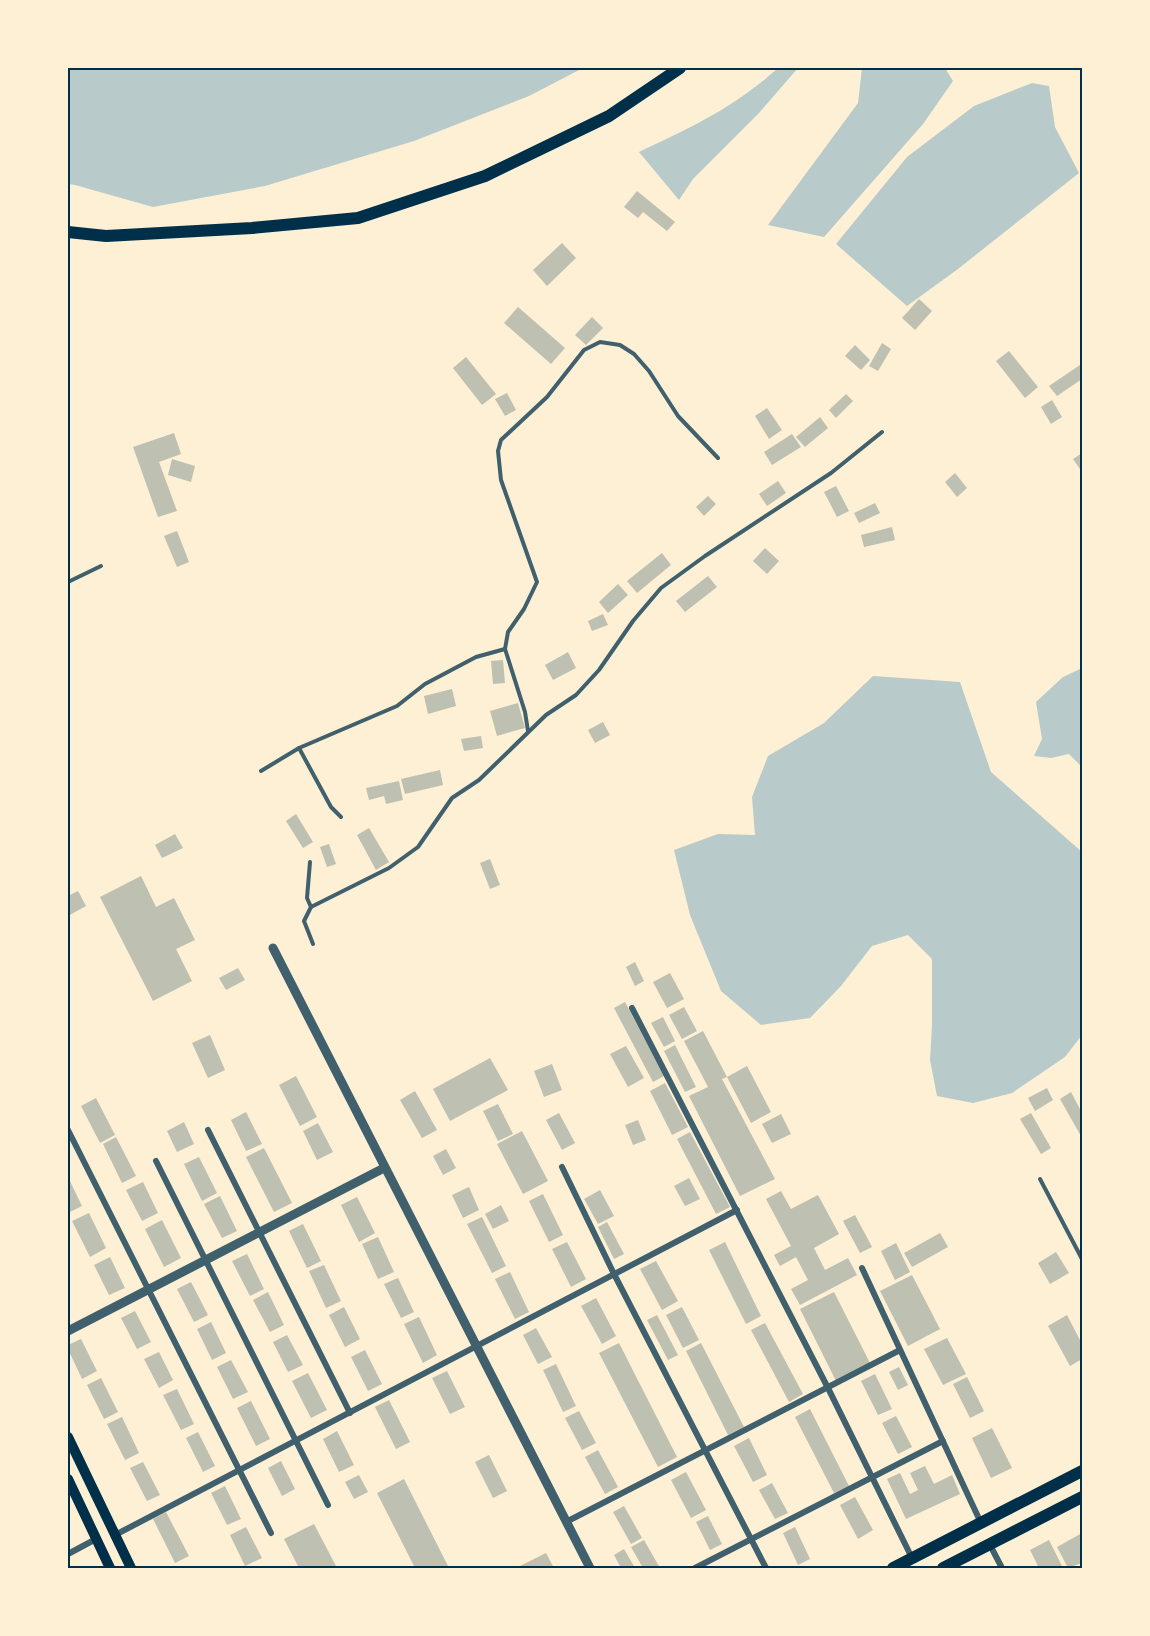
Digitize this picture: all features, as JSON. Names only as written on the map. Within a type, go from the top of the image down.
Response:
[{"type":"main road","points":[[68,232],[106,236],[252,228],[358,218],[485,176],[609,117],[680,68]]},
{"type":"main road","points":[[68,1437],[131,1569]]},
{"type":"main road","points":[[893,1569],[1083,1471]]},
{"type":"main road","points":[[68,1479],[110,1569]]},
{"type":"main road","points":[[943,1569],[1082,1498]]},
{"type":"street","points":[[273,948],[590,1569]]},
{"type":"street","points":[[632,1008],[828,1388],[912,1559]]},
{"type":"street","points":[[68,1130],[270,1533]]},
{"type":"street","points":[[208,1130],[350,1413]]},
{"type":"street","points":[[156,1161],[328,1505]]},
{"type":"street","points":[[562,1167],[614,1274],[766,1569]]},
{"type":"street","points":[[68,1331],[384,1168]]},
{"type":"street","points":[[115,1535],[737,1210]]},
{"type":"street","points":[[862,1268],[981,1523]]},
{"type":"street","points":[[566,1522],[900,1350]]},
{"type":"street","points":[[695,1569],[750,1538],[943,1441]]},
{"type":"street","points":[[68,1554],[96,1539]]},
{"type":"street","points":[[990,1545],[1002,1569]]},
{"type":"lane","points":[[528,732],[525,712],[505,649],[508,632],[524,609],[537,582],[501,480],[498,451],[501,440],[547,397],[584,350],[600,342],[620,345],[634,354],[649,371],[678,416],[718,458]]},
{"type":"lane","points":[[313,944],[304,921],[311,907],[389,868],[418,847],[452,798],[479,780],[546,715],[576,695],[599,670],[633,621],[661,588],[705,556],[831,473],[882,432]]},
{"type":"lane","points":[[68,582],[101,566]]},
{"type":"lane","points":[[261,771],[299,748],[397,706],[425,684],[476,657],[505,649]]},
{"type":"lane","points":[[299,748],[331,807],[340,817]]},
{"type":"lane","points":[[310,862],[307,898],[311,907]]},
{"type":"lane","points":[[1040,1179],[1083,1259]]},
{"type":"shaded area","points":[[68,68],[583,68],[529,96],[414,141],[265,186],[153,207],[68,184]]},
{"type":"shaded area","points":[[778,68],[798,68],[759,113],[693,179],[679,200],[639,152],[729,106]]},
{"type":"shaded area","points":[[862,68],[945,68],[953,81],[923,124],[824,237],[768,225],[858,103]]},
{"type":"shaded area","points":[[1032,83],[1049,86],[1055,127],[1079,173],[958,269],[907,306],[836,244],[907,157],[974,106]]},
{"type":"shaded area","points":[[1082,668],[1082,767],[1069,754],[1051,758],[1034,756],[1042,739],[1036,702],[1063,677]]},
{"type":"shaded area","points":[[873,676],[960,682],[991,772],[1082,852],[1082,1035],[1065,1057],[1012,1093],[973,1103],[937,1096],[930,1060],[932,959],[908,935],[872,946],[841,986],[810,1018],[761,1025],[721,991],[690,915],[674,850],[718,834],[755,835],[752,797],[768,756],[824,723]]},
{"type":"building","points":[[637,191],[675,222],[667,231],[643,212],[638,218],[624,207]]},
{"type":"building","points":[[562,243],[576,258],[547,286],[533,270]]},
{"type":"building","points":[[919,299],[932,311],[915,330],[902,318]]},
{"type":"building","points":[[518,307],[565,348],[551,364],[504,323]]},
{"type":"building","points":[[592,317],[603,328],[586,345],[575,335]]},
{"type":"building","points":[[882,343],[891,349],[878,371],[869,366]]},
{"type":"building","points":[[855,345],[870,360],[861,370],[845,356]]},
{"type":"building","points":[[1009,351],[1038,387],[1025,398],[996,361]]},
{"type":"building","points":[[466,357],[496,394],[482,405],[453,368]]},
{"type":"building","points":[[1080,365],[1082,379],[1057,396],[1049,386]]},
{"type":"building","points":[[507,393],[516,410],[505,416],[495,399]]},
{"type":"building","points":[[846,394],[853,401],[836,418],[829,410]]},
{"type":"building","points":[[1052,400],[1062,417],[1051,424],[1041,407]]},
{"type":"building","points":[[767,408],[782,430],[769,439],[755,416]]},
{"type":"building","points":[[820,417],[828,428],[805,447],[796,437]]},
{"type":"building","points":[[174,433],[181,454],[159,462],[177,511],[158,517],[133,447]]},
{"type":"building","points":[[792,434],[801,447],[772,465],[764,452]]},
{"type":"building","points":[[1082,453],[1082,472],[1073,459]]},
{"type":"building","points":[[172,459],[195,466],[191,482],[168,475]]},
{"type":"building","points":[[955,473],[967,488],[957,497],[945,482]]},
{"type":"building","points":[[778,481],[786,493],[767,506],[759,494]]},
{"type":"building","points":[[836,486],[849,511],[837,517],[824,492]]},
{"type":"building","points":[[708,496],[716,504],[704,516],[696,507]]},
{"type":"building","points":[[875,503],[880,513],[859,523],[854,513]]},
{"type":"building","points":[[892,527],[895,540],[864,547],[861,535]]},
{"type":"building","points":[[177,531],[189,562],[177,567],[164,536]]},
{"type":"building","points":[[765,548],[779,561],[767,574],[753,561]]},
{"type":"building","points":[[662,553],[671,565],[637,593],[627,581]]},
{"type":"building","points":[[708,576],[717,587],[685,612],[676,601]]},
{"type":"building","points":[[618,584],[628,595],[608,613],[599,602]]},
{"type":"building","points":[[603,614],[608,625],[592,631],[588,621]]},
{"type":"building","points":[[568,652],[576,668],[553,680],[545,665]]},
{"type":"building","points":[[503,660],[505,683],[493,684],[491,661]]},
{"type":"building","points":[[452,689],[456,706],[428,714],[424,696]]},
{"type":"building","points":[[518,703],[525,728],[497,736],[490,711]]},
{"type":"building","points":[[603,722],[610,735],[595,743],[588,730]]},
{"type":"building","points":[[481,736],[483,748],[464,751],[461,739]]},
{"type":"building","points":[[440,770],[443,785],[405,794],[401,779]]},
{"type":"building","points":[[399,781],[403,800],[386,804],[384,796],[369,800],[366,788]]},
{"type":"building","points":[[296,814],[313,842],[303,848],[286,821]]},
{"type":"building","points":[[369,828],[389,862],[376,870],[357,835]]},
{"type":"building","points":[[175,834],[183,848],[162,858],[155,845]]},
{"type":"building","points":[[329,844],[336,864],[327,867],[320,847]]},
{"type":"building","points":[[490,859],[500,885],[490,889],[480,863]]},
{"type":"building","points":[[141,876],[156,907],[174,898],[195,940],[176,949],[192,981],[153,1001],[100,897]]},
{"type":"building","points":[[78,891],[86,906],[68,916],[68,896]]},
{"type":"building","points":[[635,962],[644,981],[635,986],[626,967]]},
{"type":"building","points":[[238,968],[245,980],[226,990],[219,978]]},
{"type":"building","points":[[670,973],[684,999],[667,1008],[653,982]]},
{"type":"building","points":[[625,1002],[664,1076],[653,1082],[614,1008]]},
{"type":"building","points":[[684,1007],[697,1031],[682,1039],[669,1015]]},
{"type":"building","points":[[663,1017],[675,1041],[664,1047],[651,1023]]},
{"type":"building","points":[[703,1031],[727,1077],[722,1079],[775,1179],[740,1196],[689,1096],[708,1087],[684,1041]]},
{"type":"building","points":[[210,1035],[225,1070],[208,1078],[192,1043]]},
{"type":"building","points":[[675,1045],[696,1087],[685,1092],[664,1051]]},
{"type":"building","points":[[626,1046],[644,1078],[628,1087],[610,1054]]},
{"type":"building","points":[[490,1058],[508,1090],[450,1121],[433,1089]]},
{"type":"building","points":[[552,1064],[562,1090],[544,1097],[534,1071]]},
{"type":"building","points":[[747,1066],[771,1112],[751,1123],[727,1077]]},
{"type":"building","points":[[296,1076],[317,1117],[300,1126],[279,1085]]},
{"type":"building","points":[[665,1083],[688,1127],[672,1135],[650,1091]]},
{"type":"building","points":[[1047,1088],[1053,1100],[1035,1111],[1028,1098]]},
{"type":"building","points":[[415,1091],[437,1130],[422,1138],[400,1100]]},
{"type":"building","points":[[1071,1092],[1082,1113],[1082,1138],[1060,1099]]},
{"type":"building","points":[[96,1098],[115,1135],[100,1143],[81,1106]]},
{"type":"building","points":[[498,1104],[513,1134],[498,1141],[483,1111]]},
{"type":"building","points":[[246,1112],[262,1144],[246,1151],[231,1120]]},
{"type":"building","points":[[559,1113],[575,1143],[562,1150],[546,1120]]},
{"type":"building","points":[[1031,1113],[1051,1148],[1041,1154],[1020,1119]]},
{"type":"building","points":[[781,1114],[791,1134],[772,1143],[762,1124]]},
{"type":"building","points":[[638,1120],[646,1140],[633,1145],[625,1125]]},
{"type":"building","points":[[184,1122],[194,1144],[177,1152],[167,1131]]},
{"type":"building","points":[[318,1123],[333,1152],[317,1160],[303,1131]]},
{"type":"building","points":[[522,1131],[548,1181],[523,1194],[497,1144]]},
{"type":"building","points":[[690,1132],[730,1207],[716,1214],[677,1139]]},
{"type":"building","points":[[116,1137],[136,1176],[122,1183],[103,1144]]},
{"type":"building","points":[[264,1148],[292,1203],[274,1212],[246,1157]]},
{"type":"building","points":[[446,1149],[456,1168],[443,1175],[433,1156]]},
{"type":"building","points":[[199,1157],[217,1193],[202,1201],[184,1164]]},
{"type":"building","points":[[68,1177],[82,1206],[68,1213]]},
{"type":"building","points":[[689,1178],[700,1199],[685,1206],[674,1186]]},
{"type":"building","points":[[143,1182],[158,1213],[142,1221],[126,1190]]},
{"type":"building","points":[[469,1187],[479,1210],[463,1218],[452,1195]]},
{"type":"building","points":[[600,1190],[614,1216],[598,1224],[584,1199]]},
{"type":"building","points":[[781,1191],[791,1209],[818,1195],[839,1234],[814,1248],[825,1270],[848,1258],[857,1275],[800,1305],[791,1289],[808,1280],[796,1257],[780,1266],[774,1255],[791,1246],[766,1199]]},
{"type":"building","points":[[543,1194],[563,1235],[549,1242],[529,1201]]},
{"type":"building","points":[[220,1196],[237,1231],[222,1238],[204,1204]]},
{"type":"building","points":[[357,1197],[375,1233],[359,1242],[341,1205]]},
{"type":"building","points":[[501,1205],[509,1221],[493,1229],[485,1214]]},
{"type":"building","points":[[89,1213],[106,1248],[90,1257],[72,1221]]},
{"type":"building","points":[[855,1215],[872,1247],[860,1253],[843,1221]]},
{"type":"building","points":[[482,1217],[506,1266],[492,1273],[467,1224]]},
{"type":"building","points":[[162,1220],[181,1258],[164,1267],[145,1229]]},
{"type":"building","points":[[607,1222],[624,1254],[614,1259],[598,1227]]},
{"type":"building","points":[[303,1224],[321,1261],[307,1268],[289,1231]]},
{"type":"building","points":[[940,1233],[948,1247],[912,1267],[904,1253]]},
{"type":"building","points":[[378,1237],[394,1272],[378,1279],[362,1244]]},
{"type":"building","points":[[567,1242],[586,1279],[571,1287],[552,1249]]},
{"type":"building","points":[[725,1242],[761,1316],[746,1324],[709,1250]]},
{"type":"building","points":[[896,1243],[910,1272],[895,1280],[881,1251]]},
{"type":"building","points":[[1056,1252],[1069,1273],[1050,1284],[1038,1263]]},
{"type":"building","points":[[247,1254],[264,1289],[250,1296],[232,1261]]},
{"type":"building","points":[[110,1257],[125,1288],[109,1295],[94,1265]]},
{"type":"building","points":[[656,1261],[678,1301],[662,1310],[640,1269]]},
{"type":"building","points":[[324,1265],[341,1301],[326,1308],[309,1271]]},
{"type":"building","points":[[510,1272],[529,1312],[515,1319],[495,1279]]},
{"type":"building","points":[[912,1275],[940,1329],[908,1346],[880,1291]]},
{"type":"building","points":[[398,1278],[414,1312],[401,1318],[384,1284]]},
{"type":"building","points":[[191,1282],[208,1315],[194,1322],[177,1289]]},
{"type":"building","points":[[268,1292],[284,1325],[270,1332],[253,1300]]},
{"type":"building","points":[[834,1292],[870,1363],[836,1381],[800,1309]]},
{"type":"building","points":[[596,1298],[616,1336],[602,1344],[581,1306]]},
{"type":"building","points":[[344,1307],[360,1339],[345,1347],[329,1315]]},
{"type":"building","points":[[682,1307],[699,1340],[683,1348],[666,1315]]},
{"type":"building","points":[[135,1311],[151,1342],[137,1349],[121,1318]]},
{"type":"building","points":[[657,1315],[678,1355],[668,1360],[647,1320]]},
{"type":"building","points":[[1067,1315],[1082,1344],[1082,1359],[1070,1366],[1048,1326]]},
{"type":"building","points":[[419,1317],[437,1355],[423,1363],[404,1324]]},
{"type":"building","points":[[211,1322],[226,1353],[212,1360],[197,1329]]},
{"type":"building","points":[[765,1323],[803,1394],[789,1402],[751,1330]]},
{"type":"building","points":[[536,1328],[552,1357],[538,1364],[523,1335]]},
{"type":"building","points":[[287,1335],[303,1365],[288,1372],[273,1342]]},
{"type":"building","points":[[947,1338],[966,1374],[943,1385],[924,1349]]},
{"type":"building","points":[[81,1339],[97,1371],[82,1379],[68,1349],[68,1345]]},
{"type":"building","points":[[619,1343],[677,1457],[658,1467],[599,1353]]},
{"type":"building","points":[[701,1343],[744,1427],[728,1435],[686,1351]]},
{"type":"building","points":[[365,1350],[382,1384],[368,1391],[351,1357]]},
{"type":"building","points":[[159,1352],[173,1380],[159,1388],[144,1359]]},
{"type":"building","points":[[231,1360],[248,1392],[233,1399],[217,1367]]},
{"type":"building","points":[[556,1364],[576,1406],[563,1412],[543,1370]]},
{"type":"building","points":[[899,1367],[908,1385],[898,1390],[889,1372]]},
{"type":"building","points":[[447,1371],[465,1407],[450,1414],[432,1378]]},
{"type":"building","points":[[308,1373],[327,1410],[311,1418],[292,1381]]},
{"type":"building","points":[[875,1374],[892,1409],[878,1415],[861,1381]]},
{"type":"building","points":[[967,1377],[984,1411],[970,1418],[953,1384]]},
{"type":"building","points":[[101,1378],[118,1412],[104,1419],[87,1385]]},
{"type":"building","points":[[177,1389],[194,1424],[181,1430],[163,1395]]},
{"type":"building","points":[[389,1400],[410,1442],[396,1449],[375,1407]]},
{"type":"building","points":[[251,1401],[270,1439],[256,1446],[237,1408]]},
{"type":"building","points":[[810,1409],[849,1486],[834,1493],[795,1417]]},
{"type":"building","points":[[579,1411],[596,1443],[582,1450],[565,1418]]},
{"type":"building","points":[[896,1416],[912,1447],[898,1454],[882,1423]]},
{"type":"building","points":[[122,1417],[139,1453],[125,1460],[107,1424]]},
{"type":"building","points":[[992,1428],[1012,1468],[991,1478],[972,1438]]},
{"type":"building","points":[[337,1431],[354,1465],[339,1472],[323,1439]]},
{"type":"building","points":[[198,1432],[215,1466],[203,1472],[186,1438]]},
{"type":"building","points":[[749,1438],[767,1475],[753,1482],[734,1446]]},
{"type":"building","points":[[598,1450],[618,1487],[605,1494],[585,1457]]},
{"type":"building","points":[[489,1455],[507,1491],[493,1498],[475,1462]]},
{"type":"building","points":[[281,1461],[295,1489],[282,1496],[268,1468]]},
{"type":"building","points":[[143,1462],[160,1495],[147,1501],[130,1468]]},
{"type":"building","points":[[925,1466],[934,1484],[952,1475],[960,1494],[906,1519],[887,1479],[900,1473],[910,1494],[918,1490],[910,1473]]},
{"type":"building","points":[[686,1472],[706,1510],[691,1518],[671,1480]]},
{"type":"building","points":[[359,1475],[368,1492],[354,1499],[345,1482]]},
{"type":"building","points":[[404,1479],[449,1568],[415,1568],[377,1493]]},
{"type":"building","points":[[772,1483],[788,1513],[775,1519],[759,1490]]},
{"type":"building","points":[[225,1486],[241,1519],[227,1525],[211,1493]]},
{"type":"building","points":[[855,1497],[873,1530],[858,1539],[840,1505]]},
{"type":"building","points":[[624,1506],[642,1538],[631,1544],[613,1512]]},
{"type":"building","points":[[166,1512],[189,1556],[175,1563],[153,1519]]},
{"type":"building","points":[[708,1516],[722,1544],[710,1550],[696,1522]]},
{"type":"building","points":[[314,1524],[337,1568],[299,1568],[284,1539]]},
{"type":"building","points":[[246,1527],[262,1558],[245,1566],[230,1535]]},
{"type":"building","points":[[795,1527],[810,1559],[798,1565],[783,1533]]},
{"type":"building","points":[[1082,1533],[1082,1563],[1068,1568],[1057,1547]]},
{"type":"building","points":[[644,1540],[660,1568],[643,1568],[631,1547]]},
{"type":"building","points":[[1049,1540],[1063,1568],[1039,1568],[1030,1550]]},
{"type":"building","points":[[624,1549],[635,1568],[621,1568],[614,1555]]},
{"type":"building","points":[[546,1553],[554,1568],[518,1567]]}]
